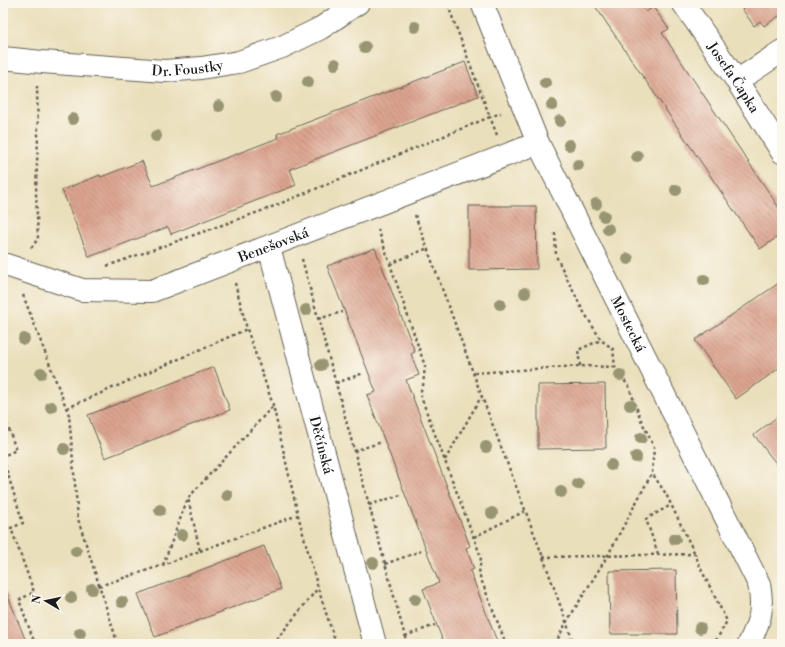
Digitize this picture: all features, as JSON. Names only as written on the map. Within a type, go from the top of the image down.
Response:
[{"type":"street","name":"Dr. Foustky","points":[[3,58],[165,71],[201,68],[240,62],[282,47],[321,28],[358,3]]},
{"type":"street","name":"Mostecká","points":[[482,3],[538,143],[759,584],[762,604],[758,623],[749,644]]},
{"type":"street","name":"Josefa Čapka","points":[[683,3],[737,81],[782,152]]},
{"type":"street","points":[[737,81],[782,51]]},
{"type":"street","name":"Benešovská","points":[[17,262],[82,290],[152,291],[538,143]]},
{"type":"street","name":"Děčínská","points":[[269,247],[375,644]]},
{"type":"path","points":[[447,3],[505,156]]},
{"type":"path","points":[[37,79],[38,135],[36,192],[38,239],[17,262],[23,298],[69,415],[78,519],[115,635],[116,644]]},
{"type":"path","points":[[104,266],[267,209],[522,104]]},
{"type":"path","points":[[408,194],[574,644]]},
{"type":"path","points":[[376,224],[425,366],[421,397],[481,556],[479,574],[506,644]]},
{"type":"path","points":[[556,231],[556,256],[582,309],[602,340],[614,349],[615,367],[630,387],[641,420],[654,447],[652,473],[608,555],[566,622],[556,644]]},
{"type":"path","points":[[296,236],[407,644]]},
{"type":"path","points":[[390,264],[428,248]]},
{"type":"path","points":[[230,262],[247,329],[274,405],[298,515],[318,588],[336,644]]},
{"type":"path","points":[[318,319],[342,312]]},
{"type":"path","points":[[67,408],[247,329]]},
{"type":"path","points":[[580,366],[578,350],[602,340]]},
{"type":"path","points":[[474,373],[580,366],[615,367]]},
{"type":"path","points":[[336,383],[364,373]]},
{"type":"path","points":[[445,461],[482,397]]},
{"type":"path","points":[[163,565],[188,498],[274,405]]},
{"type":"path","points":[[3,412],[16,450],[3,458],[23,522],[11,528],[34,592],[19,600],[35,644]]},
{"type":"path","points":[[354,451],[382,442]]},
{"type":"path","points":[[652,473],[671,505],[727,621],[714,644]]},
{"type":"path","points":[[369,506],[401,495]]},
{"type":"path","points":[[188,498],[200,551]]},
{"type":"path","points":[[658,554],[646,519],[671,505]]},
{"type":"path","points":[[474,537],[525,511]]},
{"type":"path","points":[[99,586],[163,565],[298,515]]},
{"type":"path","points":[[385,564],[421,550]]},
{"type":"path","points":[[543,557],[695,554]]},
{"type":"path","points":[[273,644],[318,588]]},
{"type":"path","points":[[404,636],[435,625]]},
{"type":"building","points":[[593,3],[640,3],[646,12],[653,7],[669,29],[662,33],[782,212],[782,234],[760,249]]},
{"type":"building","points":[[738,3],[782,3],[782,14],[764,26],[760,21],[754,26]]},
{"type":"building","points":[[465,62],[478,96],[290,169],[296,185],[171,234],[168,227],[89,257],[62,190],[142,161],[153,186],[278,138],[277,134]]},
{"type":"building","points":[[469,206],[536,206],[537,269],[469,270]]},
{"type":"building","points":[[375,248],[415,352],[411,354],[419,375],[406,380],[470,546],[466,548],[474,569],[470,571],[498,644],[444,644],[423,589],[439,583],[367,395],[376,392],[327,266]]},
{"type":"building","points":[[782,281],[782,366],[736,399],[695,340]]},
{"type":"building","points":[[214,367],[230,410],[105,458],[88,415]]},
{"type":"building","points":[[605,384],[606,448],[538,449],[538,385]]},
{"type":"building","points":[[782,413],[782,471],[754,435]]},
{"type":"building","points":[[264,546],[281,589],[155,637],[138,594]]},
{"type":"building","points":[[676,570],[677,634],[610,634],[609,571]]},
{"type":"building","points":[[4,586],[27,644],[3,644]]}]
